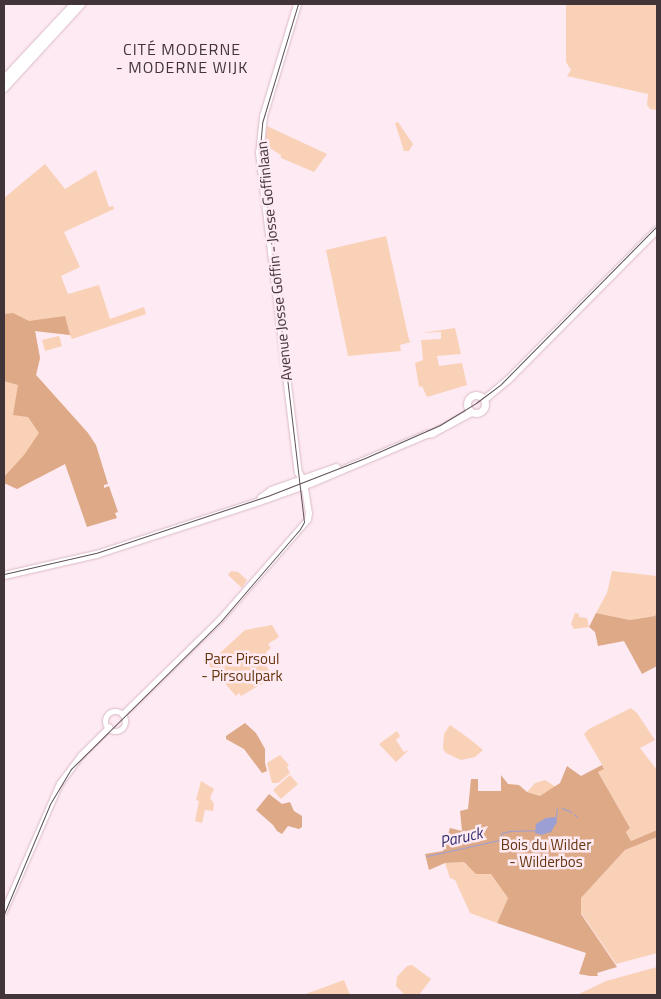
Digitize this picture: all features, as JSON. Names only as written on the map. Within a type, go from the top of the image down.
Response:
[{"type":"main road","points":[[4,78],[73,4]]},
{"type":"main road","points":[[4,88],[80,4]]},
{"type":"main road","name":"Avenue Josse Goffin - Josse Goffinlaan","points":[[298,4],[263,116],[259,152],[301,478]]},
{"type":"main road","points":[[642,244],[657,224]]},
{"type":"main road","points":[[483,398],[508,379],[657,229]]},
{"type":"main road","points":[[476,394],[483,398],[485,406],[482,411],[477,413],[470,410],[467,401],[470,396],[476,394]]},
{"type":"main road","points":[[4,575],[80,559],[152,536],[235,508],[301,478],[310,483],[432,433],[470,410]]},
{"type":"street","points":[[123,715],[220,620],[308,520],[310,514],[301,478]]},
{"type":"street","points":[[116,712],[123,715],[126,722],[123,729],[116,732],[109,728],[107,722],[110,715],[116,712]]},
{"type":"street","points":[[4,912],[57,789],[81,756],[109,728]]},
{"type":"green space","points":[[566,4],[657,4],[657,110],[650,109],[647,105],[648,94],[567,76],[571,70],[566,62]]},
{"type":"green space","points":[[398,122],[413,144],[409,151],[404,151],[395,123]]},
{"type":"green space","points":[[267,126],[327,154],[314,172],[281,158],[281,155],[265,145]]},
{"type":"green space","points":[[45,164],[65,189],[96,170],[109,207],[113,206],[114,209],[64,232],[80,267],[61,276],[68,294],[99,285],[110,319],[144,307],[146,314],[72,339],[70,335],[35,331],[40,358],[36,375],[88,433],[65,464],[17,489],[4,483],[4,198]]},
{"type":"green space","points":[[386,236],[411,342],[400,345],[401,351],[348,356],[326,250]]},
{"type":"green space","points":[[13,313],[29,321],[65,316],[70,335],[35,331],[40,358],[36,375],[88,433],[96,445],[108,484],[104,485],[104,488],[109,486],[118,512],[115,513],[117,518],[87,527],[65,464],[17,489],[4,483],[4,477],[24,455],[39,433],[28,417],[13,415],[18,385],[4,381],[4,314]]},
{"type":"green space","points":[[455,328],[461,354],[437,356],[439,366],[462,363],[467,385],[427,397],[422,386],[419,387],[415,363],[423,360],[421,340],[441,339],[441,332],[422,333]]},
{"type":"green space","points":[[59,336],[62,346],[45,351],[42,340]]},
{"type":"green space","points":[[231,571],[238,572],[247,580],[242,588],[228,575]]},
{"type":"green space","points":[[612,571],[657,576],[657,612],[655,616],[630,620],[596,613],[607,593]]},
{"type":"green space","points":[[657,612],[657,666],[642,674],[624,641],[598,646],[595,632],[589,627],[596,613],[630,620],[655,616]]},
{"type":"green space","points":[[575,613],[579,614],[579,617],[587,618],[589,627],[574,629],[571,624]]},
{"type":"green space","name":"Parc Pirsoul - Pirsoulpark","points":[[272,625],[279,637],[268,644],[271,648],[266,652],[270,658],[267,659],[269,663],[265,665],[274,677],[241,696],[239,693],[236,696],[208,664],[245,630]]},
{"type":"green space","points":[[631,708],[637,713],[655,740],[640,748],[657,770],[657,830],[631,841],[626,831],[630,828],[598,772],[604,768],[584,734],[589,729]]},
{"type":"green space","points":[[245,723],[256,733],[265,749],[267,771],[262,773],[244,749],[226,739],[226,736]]},
{"type":"green space","points":[[450,725],[483,750],[475,757],[461,760],[446,753],[443,749],[444,734]]},
{"type":"green space","points":[[397,731],[400,736],[396,740],[404,752],[409,750],[396,762],[379,744]]},
{"type":"green space","points":[[280,755],[289,765],[287,767],[290,773],[278,783],[272,783],[267,763]]},
{"type":"green space","name":"Bois du Wilder - Wilderbos","points":[[602,765],[604,769],[598,772],[630,828],[626,832],[631,841],[657,830],[657,837],[625,850],[581,898],[581,914],[617,967],[597,973],[598,976],[590,976],[579,974],[586,953],[497,923],[508,898],[491,874],[476,874],[464,862],[445,863],[429,870],[425,854],[443,851],[450,828],[462,831],[460,811],[468,809],[471,779],[478,779],[478,791],[501,791],[501,775],[508,784],[519,785],[527,792],[540,796],[560,783],[567,766],[581,776]]},
{"type":"green space","points":[[290,775],[298,784],[281,799],[273,790]]},
{"type":"green space","points":[[545,780],[556,787],[540,796],[527,792],[535,783]]},
{"type":"green space","points":[[201,781],[214,789],[210,798],[214,804],[213,811],[205,810],[202,823],[195,821],[199,801],[196,800]]},
{"type":"green space","points":[[269,794],[282,804],[290,802],[294,811],[302,816],[302,827],[299,829],[288,826],[282,834],[256,810]]},
{"type":"green space","points":[[657,837],[657,953],[616,964],[581,913],[581,898],[625,850]]},
{"type":"green space","points":[[464,862],[466,865],[491,873],[508,898],[497,923],[470,913],[455,880],[450,878],[445,863]]},
{"type":"green space","points":[[412,965],[431,979],[419,995],[405,995],[396,986],[397,977],[407,966]]},
{"type":"green space","points":[[657,967],[657,995],[577,995],[606,981]]},
{"type":"green space","points":[[344,980],[350,995],[303,995]]},
{"type":"water","points":[[556,817],[557,822],[551,832],[541,835],[535,833],[536,824],[546,818]]},
{"type":"waterway","name":"Paruck","points":[[556,817],[557,808]]},
{"type":"waterway","name":"Paruck","points":[[562,808],[571,812]]},
{"type":"waterway","name":"Paruck","points":[[574,814],[577,817]]},
{"type":"waterway","name":"Paruck","points":[[427,856],[499,840],[502,833],[510,831],[535,830]]},
{"type":"tram line","points":[[4,914],[50,804],[71,769],[221,621],[304,522],[260,148],[262,123],[298,4]]},
{"type":"tram line","points":[[4,574],[96,553],[270,495],[365,458],[440,425],[476,403],[501,384],[657,226]]},
{"type":"district","name":"CITÉ MODERNE - MODERNE WIJK","points":[[182,58]]}]
